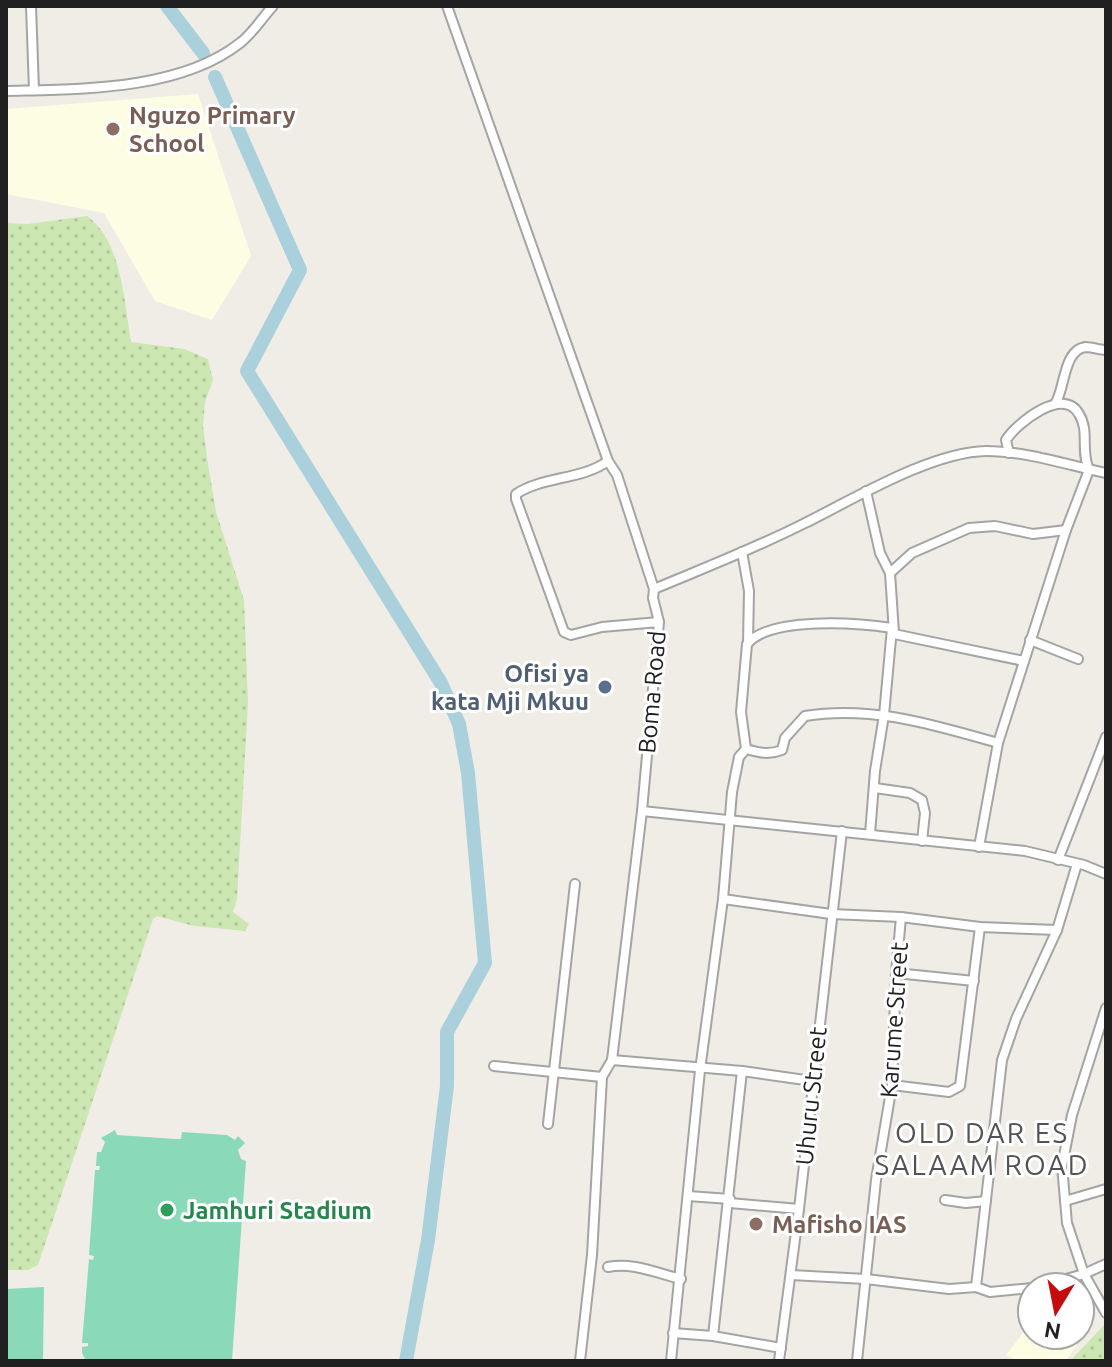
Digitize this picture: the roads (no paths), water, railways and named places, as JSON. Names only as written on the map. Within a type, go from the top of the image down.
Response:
[{"type":"street","points":[[31,6],[34,90]]},
{"type":"street","points":[[6,91],[141,82],[200,65],[246,38],[273,6]]},
{"type":"street","name":"Boma Road","points":[[447,6],[608,461],[617,475],[654,589],[659,622],[642,811],[612,1060],[602,1077],[592,1255],[580,1361]]},
{"type":"street","points":[[1055,404],[1061,395],[1066,367],[1075,353],[1084,347],[1106,350]]},
{"type":"street","points":[[979,847],[998,743],[1066,530],[1089,470],[1082,455],[1085,435],[1078,412],[1068,406],[1055,404],[1041,408],[1016,427],[1006,440],[1009,453]]},
{"type":"street","points":[[654,589],[805,523],[866,491],[961,455],[985,451],[1009,453],[1106,473]]},
{"type":"street","points":[[608,461],[597,469],[528,487],[516,494],[516,499],[564,632],[571,635],[602,627],[659,622]]},
{"type":"street","points":[[866,491],[880,553],[890,573],[893,631],[870,834]]},
{"type":"street","points":[[890,573],[912,553],[969,528],[995,526],[1033,534],[1066,530]]},
{"type":"street","points":[[671,1361],[700,1070],[739,757],[746,749],[741,712],[749,591],[742,552]]},
{"type":"street","points":[[748,620],[757,629],[767,631]]},
{"type":"street","points":[[747,644],[754,636],[767,631],[789,626],[827,624],[893,631],[1024,661]]},
{"type":"street","points":[[1030,640],[1078,659]]},
{"type":"street","points":[[746,749],[766,754],[782,750],[785,738],[805,716],[850,713],[884,715],[926,723],[998,743]]},
{"type":"street","points":[[1058,860],[1106,737]]},
{"type":"street","points":[[875,788],[910,793],[922,800],[925,813],[922,841]]},
{"type":"street","points":[[642,811],[1025,851],[1106,874]]},
{"type":"street","name":"Uhuru Street","points":[[779,1361],[842,831]]},
{"type":"street","points":[[976,1287],[1002,1060],[1016,1019],[1057,930],[1077,864]]},
{"type":"street","points":[[548,1124],[575,884]]},
{"type":"street","points":[[723,899],[831,914],[901,917],[980,927],[1057,930]]},
{"type":"street","name":"Karume Street","points":[[857,1361],[876,1180],[892,1085],[901,917]]},
{"type":"street","points":[[892,1085],[949,1092],[958,1089],[962,1079],[980,927]]},
{"type":"street","points":[[896,973],[974,981]]},
{"type":"street","points":[[1083,1271],[1067,1223],[1062,1166],[1070,1125],[1106,1008]]},
{"type":"street","points":[[612,1060],[700,1070],[742,1071],[812,1081]]},
{"type":"street","points":[[494,1066],[602,1077]]},
{"type":"street","points":[[713,1336],[742,1071]]},
{"type":"street","points":[[1065,1201],[1106,1189]]},
{"type":"street","points":[[688,1196],[730,1199]]},
{"type":"street","points":[[730,1199],[730,1203],[799,1209]]},
{"type":"street","points":[[945,1200],[966,1203],[986,1201]]},
{"type":"street","points":[[608,1267],[637,1265],[648,1272],[681,1279]]},
{"type":"street","points":[[791,1275],[866,1279],[949,1289],[976,1287],[990,1292],[1016,1290]]},
{"type":"street","points":[[1096,1295],[1106,1313]]},
{"type":"street","points":[[673,1333],[713,1336],[781,1348]]},
{"type":"waterway","points":[[167,6],[203,53]]},
{"type":"waterway","points":[[215,77],[300,270],[247,371],[441,683],[459,724],[468,773],[485,963],[447,1032],[447,1086],[428,1240],[406,1361]]},
{"type":"place","name":"Nguzo Primary School","points":[[113,129]]},
{"type":"place","name":"Ofisi ya kata Mji Mkuu","points":[[605,687]]},
{"type":"place","name":"Jamhuri Stadium","points":[[167,1210]]},
{"type":"place","name":"Mafisho IAS","points":[[756,1224]]},
{"type":"district","name":"OLD DAR ES SALAAM ROAD","points":[[982,1148]]}]
